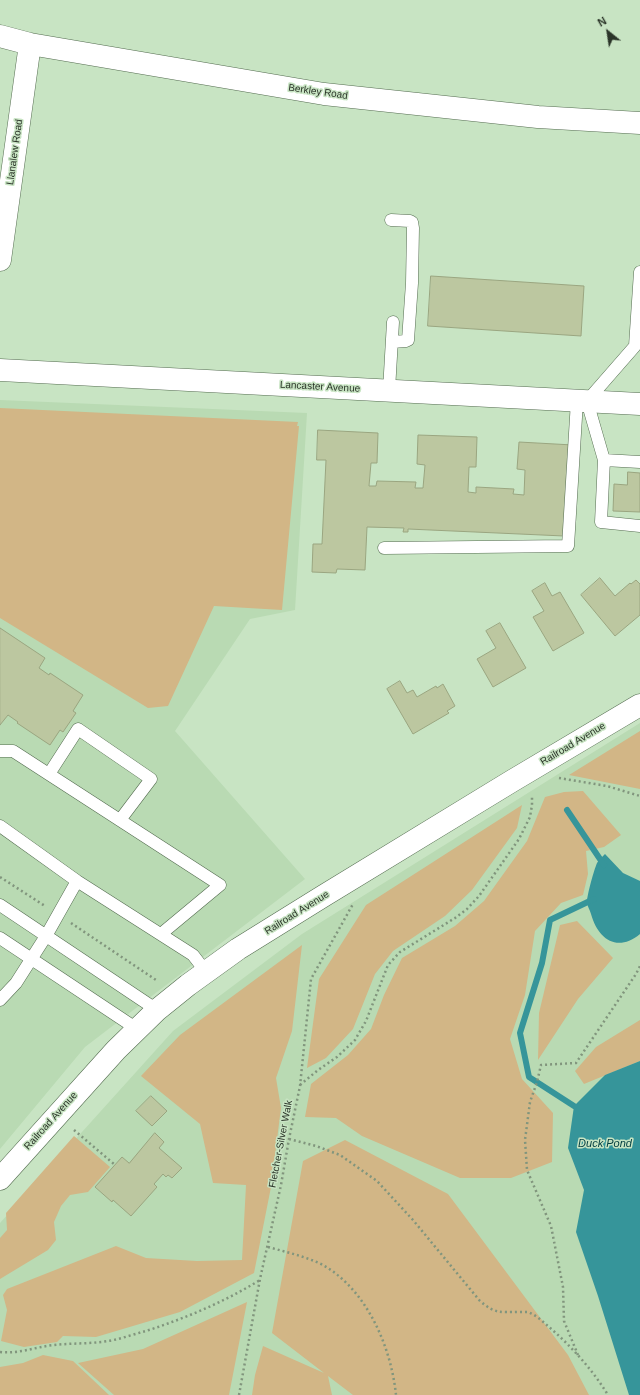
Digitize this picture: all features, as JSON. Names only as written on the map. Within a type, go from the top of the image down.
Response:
[{"type":"main road","name":"Berkley Road","points":[[0,36],[30,44],[324,94],[538,117],[640,123]]},
{"type":"main road","name":"Llanalew Road","points":[[0,260],[30,44]]},
{"type":"main road","name":"Lancaster Avenue","points":[[0,370],[640,404]]},
{"type":"main road","name":"Railroad Avenue","points":[[0,1179],[105,1061],[157,1010],[206,972],[238,949],[392,853],[640,705]]},
{"type":"lane","points":[[391,220],[410,221],[412,222],[413,228],[412,283],[408,340],[392,342]]},
{"type":"lane","points":[[384,548],[568,546],[582,401],[635,346],[640,272]]},
{"type":"lane","points":[[389,390],[393,322]]},
{"type":"lane","points":[[582,401],[604,460],[601,522],[640,526]]},
{"type":"lane","points":[[604,460],[640,462]]},
{"type":"lane","points":[[49,774],[78,729],[151,779],[120,820]]},
{"type":"lane","points":[[0,751],[13,751],[220,885],[161,934]]},
{"type":"lane","points":[[0,826],[77,880],[192,955],[206,972]]},
{"type":"lane","points":[[0,1000],[16,983],[46,936],[77,880]]},
{"type":"lane","points":[[0,904],[157,1010]]},
{"type":"lane","points":[[0,938],[137,1029]]},
{"type":"path","points":[[559,778],[607,786],[640,796]]},
{"type":"path","points":[[300,1086],[318,1070],[338,1056],[354,1040],[366,1021],[388,965],[400,952],[455,918],[467,909],[479,896],[519,839],[530,817],[532,792]]},
{"type":"path","points":[[0,877],[156,980]]},
{"type":"path","name":"Fletcher-Silver Walk","points":[[239,1395],[260,1280],[281,1185],[288,1139],[300,1086],[311,979],[354,904]]},
{"type":"path","points":[[578,1355],[564,1321],[563,1287],[551,1226],[527,1170],[525,1140],[530,1102],[541,1065],[576,1063],[640,966]]},
{"type":"path","points":[[74,1130],[114,1164]]},
{"type":"path","points":[[288,1139],[316,1146],[340,1155],[361,1169],[377,1182],[413,1220],[480,1301],[490,1309],[501,1313],[528,1312],[539,1319],[578,1355],[592,1371],[608,1395]]},
{"type":"path","points":[[268,1247],[321,1264],[340,1276],[368,1311],[384,1340],[390,1359],[396,1395]]},
{"type":"path","points":[[0,1352],[23,1352],[55,1344],[109,1341],[159,1326],[219,1303],[260,1280]]},
{"type":"shaded area","points":[[0,400],[307,413],[295,610],[250,619],[175,731],[305,879],[85,1047],[0,1149]]},
{"type":"shaded area","points":[[0,408],[298,422],[297,426],[299,426],[282,610],[214,606],[168,706],[148,708],[0,618]]},
{"type":"shaded area","points":[[640,723],[640,1395],[0,1395],[0,1223],[173,1031],[302,934]]},
{"type":"shaded area","points":[[640,731],[640,789],[569,775]]},
{"type":"shaded area","points":[[583,791],[621,835],[604,847],[586,851],[588,874],[583,895],[561,903],[535,931],[525,995],[510,1039],[522,1079],[553,1113],[552,1162],[511,1178],[460,1178],[362,1136],[336,1118],[305,1117],[311,1084],[348,1055],[371,1029],[384,995],[402,958],[455,926],[484,901],[527,841],[545,797],[564,792]]},
{"type":"shaded area","points":[[522,805],[517,828],[472,890],[445,916],[393,951],[375,974],[353,1029],[326,1058],[307,1068],[319,979],[366,905]]},
{"type":"shaded area","points":[[577,921],[613,958],[578,999],[538,1060],[539,1013],[560,925]]},
{"type":"shaded area","points":[[302,945],[292,1031],[276,1078],[281,1108],[271,1187],[254,1273],[180,1312],[96,1337],[63,1336],[57,1342],[24,1347],[1,1341],[7,1310],[3,1295],[7,1289],[116,1246],[146,1258],[197,1261],[242,1260],[246,1185],[213,1183],[200,1124],[141,1076],[180,1035]]},
{"type":"shaded area","points":[[640,1020],[640,1061],[584,1084],[575,1071],[596,1047]]},
{"type":"shaded area","points":[[74,1136],[110,1167],[88,1192],[70,1195],[61,1206],[54,1222],[56,1240],[48,1250],[0,1279],[0,1238],[7,1230],[6,1213]]},
{"type":"shaded area","points":[[345,1140],[448,1194],[568,1355],[589,1395],[353,1395],[328,1376],[332,1395],[252,1395],[255,1375],[263,1346],[324,1373],[272,1333],[303,1161]]},
{"type":"shaded area","points":[[247,1302],[229,1395],[114,1395],[78,1363],[143,1349]]},
{"type":"shaded area","points":[[43,1355],[73,1361],[109,1395],[0,1395],[0,1367],[23,1363]]},
{"type":"water","points":[[605,854],[623,873],[640,881],[640,934],[632,940],[616,943],[604,936],[594,923],[587,904],[589,888],[596,866]]},
{"type":"water","name":"Duck Pond","points":[[640,1061],[640,1395],[629,1395],[576,1232],[584,1190],[568,1148],[574,1106],[605,1075]]},
{"type":"building","points":[[431,276],[584,286],[581,336],[428,326]]},
{"type":"building","points":[[318,430],[378,433],[377,463],[371,463],[369,486],[376,486],[377,481],[416,482],[415,488],[423,488],[425,465],[417,464],[418,435],[477,437],[476,467],[469,467],[468,492],[476,493],[476,487],[514,489],[513,494],[524,495],[525,470],[517,469],[519,442],[573,445],[564,536],[408,529],[408,532],[403,532],[404,528],[367,527],[365,570],[337,569],[336,573],[312,572],[313,544],[322,544],[326,460],[317,460]]},
{"type":"building","points":[[628,472],[640,473],[640,512],[613,511],[614,484],[627,485]]},
{"type":"building","points":[[600,578],[615,596],[630,583],[631,584],[636,580],[640,584],[640,615],[615,636],[581,595]]},
{"type":"building","points":[[545,583],[552,596],[560,592],[584,633],[553,651],[533,617],[544,611],[532,591]]},
{"type":"building","points":[[500,623],[526,668],[493,687],[477,659],[496,648],[486,631]]},
{"type":"building","points":[[0,628],[45,658],[39,668],[49,675],[50,673],[83,695],[73,711],[76,713],[63,732],[60,730],[50,745],[17,723],[18,722],[8,715],[0,725]]},
{"type":"building","points":[[400,681],[407,693],[413,690],[417,697],[436,686],[437,688],[443,684],[455,706],[447,711],[449,713],[413,734],[387,689]]},
{"type":"building","points":[[151,1096],[167,1111],[152,1126],[136,1111]]},
{"type":"building","points":[[155,1133],[164,1142],[159,1148],[182,1168],[172,1178],[168,1175],[166,1177],[163,1174],[154,1184],[157,1187],[131,1216],[95,1187],[122,1157],[129,1163]]},
{"type":"waterway","points":[[567,810],[604,865]]},
{"type":"waterway","points":[[574,1106],[529,1077],[520,1033],[542,963],[550,920],[594,899]]}]
